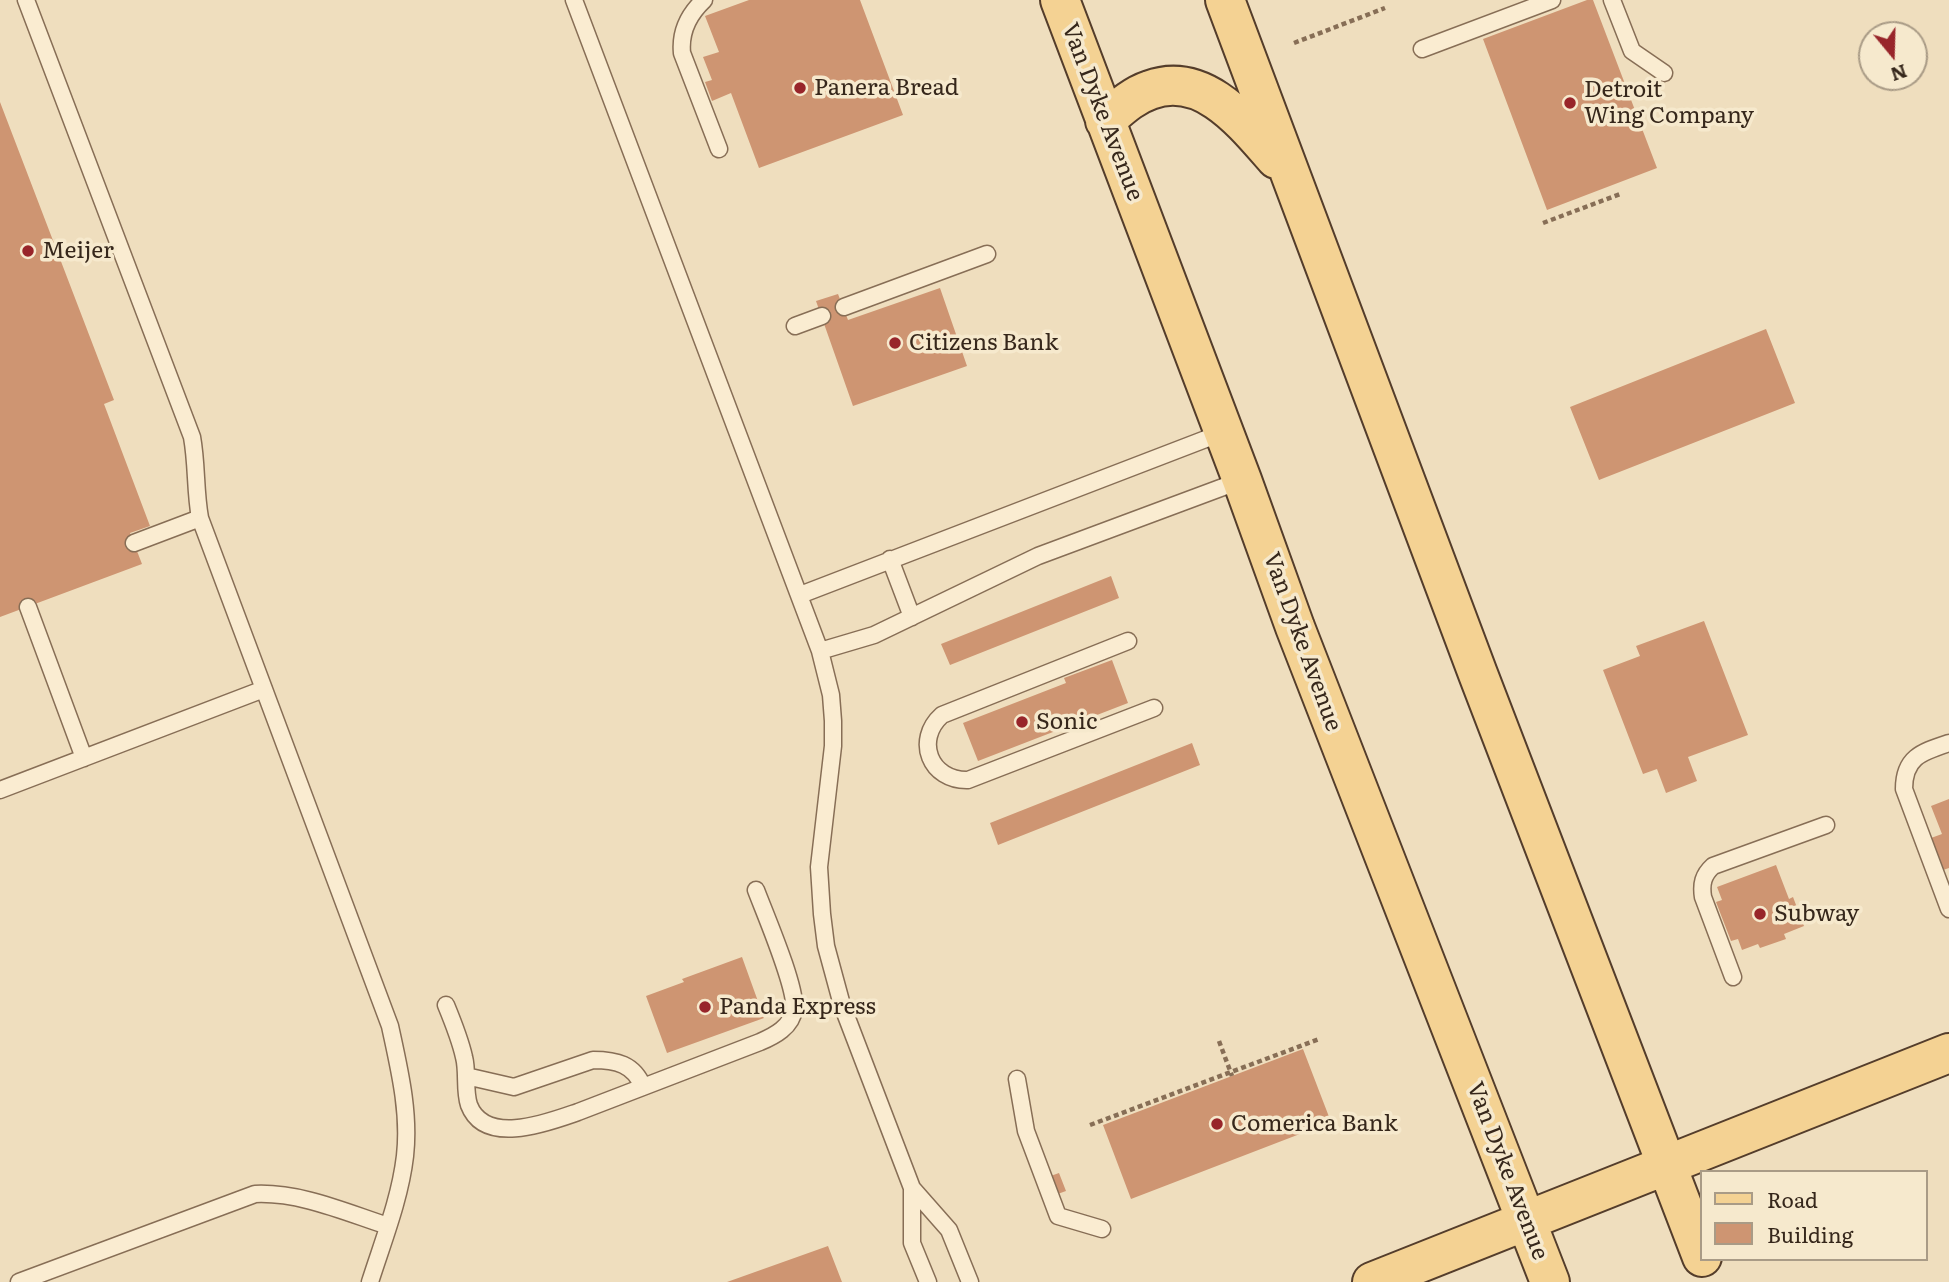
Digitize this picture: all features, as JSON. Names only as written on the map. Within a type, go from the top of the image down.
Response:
[{"type":"main road","name":"Van Dyke Avenue","points":[[1060,0],[1300,639],[1550,1282]]},
{"type":"main road","points":[[1225,0],[1478,674],[1700,1250]]},
{"type":"main road","points":[[1105,121],[1126,103],[1150,90],[1170,86],[1190,88],[1212,97],[1240,118],[1294,179]]},
{"type":"main road","points":[[1372,1282],[1949,1054]]},
{"type":"main road","points":[[1704,1261],[1712,1282]]},
{"type":"lane","points":[[26,0],[192,437],[200,518],[380,996],[392,1036],[406,1127],[402,1174],[370,1282]]},
{"type":"lane","points":[[574,0],[820,651],[831,695],[833,721],[833,746],[820,867],[826,946],[842,1005],[912,1188],[949,1230],[970,1282]]},
{"type":"lane","points":[[704,0],[695,8],[680,37],[681,53],[719,149]]},
{"type":"lane","points":[[1422,49],[1552,0]]},
{"type":"lane","points":[[1612,0],[1632,51],[1664,73]]},
{"type":"lane","points":[[844,307],[987,254]]},
{"type":"lane","points":[[795,326],[822,316]]},
{"type":"lane","points":[[800,596],[1224,432]]},
{"type":"lane","points":[[820,651],[874,635],[1038,556],[1242,480]]},
{"type":"lane","points":[[134,542],[200,518]]},
{"type":"lane","points":[[890,559],[912,617]]},
{"type":"lane","points":[[28,607],[84,758]]},
{"type":"lane","points":[[1128,641],[942,715],[931,725],[927,741],[931,760],[940,773],[953,780],[968,780],[1154,708]]},
{"type":"lane","points":[[0,790],[264,689]]},
{"type":"lane","points":[[1949,743],[1916,757],[1904,777],[1904,789],[1949,909]]},
{"type":"lane","points":[[1733,977],[1703,897],[1701,888],[1706,873],[1713,866],[1826,825]]},
{"type":"lane","points":[[446,1005],[461,1044],[469,1105],[477,1118],[496,1128],[524,1127],[551,1121],[643,1087],[760,1042],[787,1025],[794,1010],[791,989],[756,890]]},
{"type":"lane","points":[[466,1076],[514,1087],[593,1060],[606,1060],[630,1068],[639,1076],[643,1087]]},
{"type":"lane","points":[[1017,1079],[1026,1131],[1058,1216],[1102,1230]]},
{"type":"lane","points":[[912,1188],[912,1242],[928,1282]]},
{"type":"lane","points":[[19,1282],[255,1194],[273,1193],[310,1201],[388,1226]]},
{"type":"path","points":[[1294,43],[1385,8]]},
{"type":"path","points":[[1544,223],[1620,194]]},
{"type":"path","points":[[1090,1125],[1232,1074],[1319,1039]]},
{"type":"path","points":[[1219,1041],[1232,1074]]},
{"type":"building","name":"Panera Bread","points":[[749,0],[860,0],[903,115],[759,168],[731,93],[712,101],[705,82],[712,80],[703,57],[719,52],[705,16]]},
{"type":"building","points":[[1593,0],[1657,168],[1547,210],[1483,39]]},
{"type":"building","name":"Meijer","points":[[0,102],[114,400],[104,404],[150,526],[130,533],[142,564],[0,617]]},
{"type":"building","name":"Citizens Bank","points":[[940,288],[967,366],[853,406],[816,301],[838,294],[848,320]]},
{"type":"building","points":[[1766,329],[1795,403],[1599,480],[1570,407]]},
{"type":"building","points":[[1111,576],[1119,598],[950,665],[941,644]]},
{"type":"building","points":[[1704,621],[1748,735],[1688,757],[1697,781],[1666,793],[1657,769],[1643,774],[1603,670],[1640,656],[1636,646]]},
{"type":"building","name":"Sonic","points":[[1112,660],[1128,703],[978,761],[963,723],[1066,683],[1064,678]]},
{"type":"building","points":[[1192,743],[1200,765],[998,845],[990,823]]},
{"type":"building","points":[[1949,799],[1949,868],[1943,870],[1931,838],[1942,834],[1931,806]]},
{"type":"building","name":"Subway","points":[[1776,865],[1789,899],[1793,897],[1804,926],[1784,934],[1786,939],[1760,948],[1758,944],[1742,950],[1738,939],[1731,941],[1716,902],[1722,900],[1717,887]]},
{"type":"building","name":"Panda Express","points":[[742,957],[764,1018],[667,1053],[646,996],[684,982],[682,979]]},
{"type":"building","name":"Comerica Bank","points":[[1303,1049],[1331,1122],[1131,1199],[1103,1125]]},
{"type":"building","points":[[1059,1173],[1066,1191],[1052,1196],[1045,1178]]},
{"type":"building","points":[[828,1246],[842,1282],[727,1282]]},
{"type":"place","name":"Panera Bread","points":[[800,88]]},
{"type":"place","name":"Detroit Wing Company","points":[[1570,103]]},
{"type":"place","name":"Meijer","points":[[28,251]]},
{"type":"place","name":"Citizens Bank","points":[[895,343]]},
{"type":"place","name":"Sonic","points":[[1022,722]]},
{"type":"place","name":"Subway","points":[[1760,914]]},
{"type":"place","name":"Panda Express","points":[[705,1007]]},
{"type":"place","name":"Comerica Bank","points":[[1217,1124]]}]
